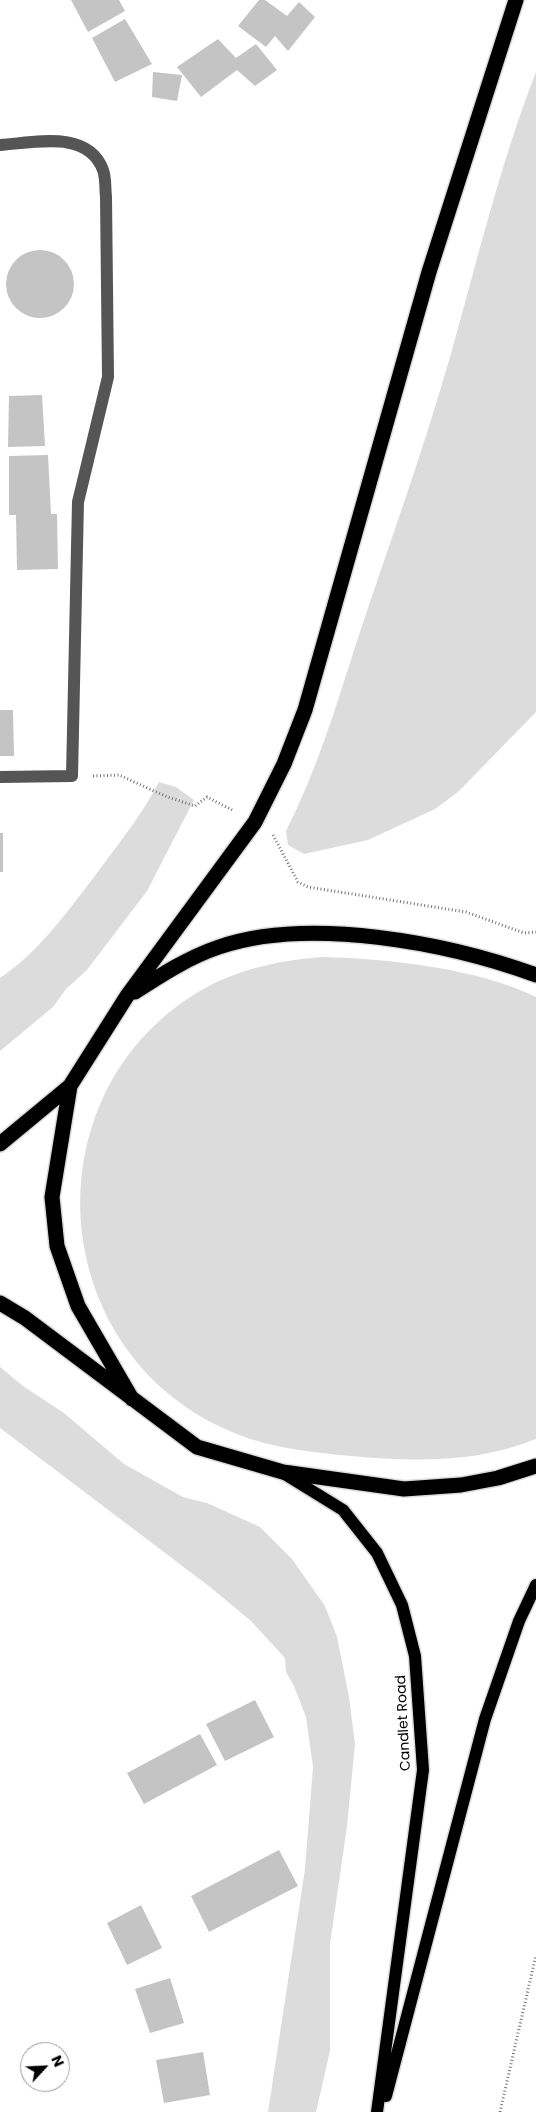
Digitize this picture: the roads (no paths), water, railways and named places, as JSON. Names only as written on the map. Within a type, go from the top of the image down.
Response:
[{"type":"highway","points":[[0,1144],[70,1086],[127,996],[255,822],[284,764],[305,710],[429,272],[516,0]]},
{"type":"highway","points":[[127,996],[165,973],[219,947],[276,934],[333,933],[388,940],[467,955],[536,974]]},
{"type":"highway","points":[[70,1086],[52,1197],[57,1246],[78,1306],[132,1399]]},
{"type":"highway","points":[[0,1303],[25,1318],[196,1448],[283,1472],[404,1489],[461,1485],[498,1478],[536,1466]]},
{"type":"main road","name":"Candlet Road","points":[[283,1472],[343,1510],[377,1553],[402,1605],[415,1656],[423,1770],[377,2112]]},
{"type":"main road","points":[[382,2112],[485,1719],[513,1637],[536,1586]]},
{"type":"street","points":[[0,145],[66,141],[78,145],[92,154],[103,170],[106,197],[108,377],[78,502],[72,776],[0,776]]}]
